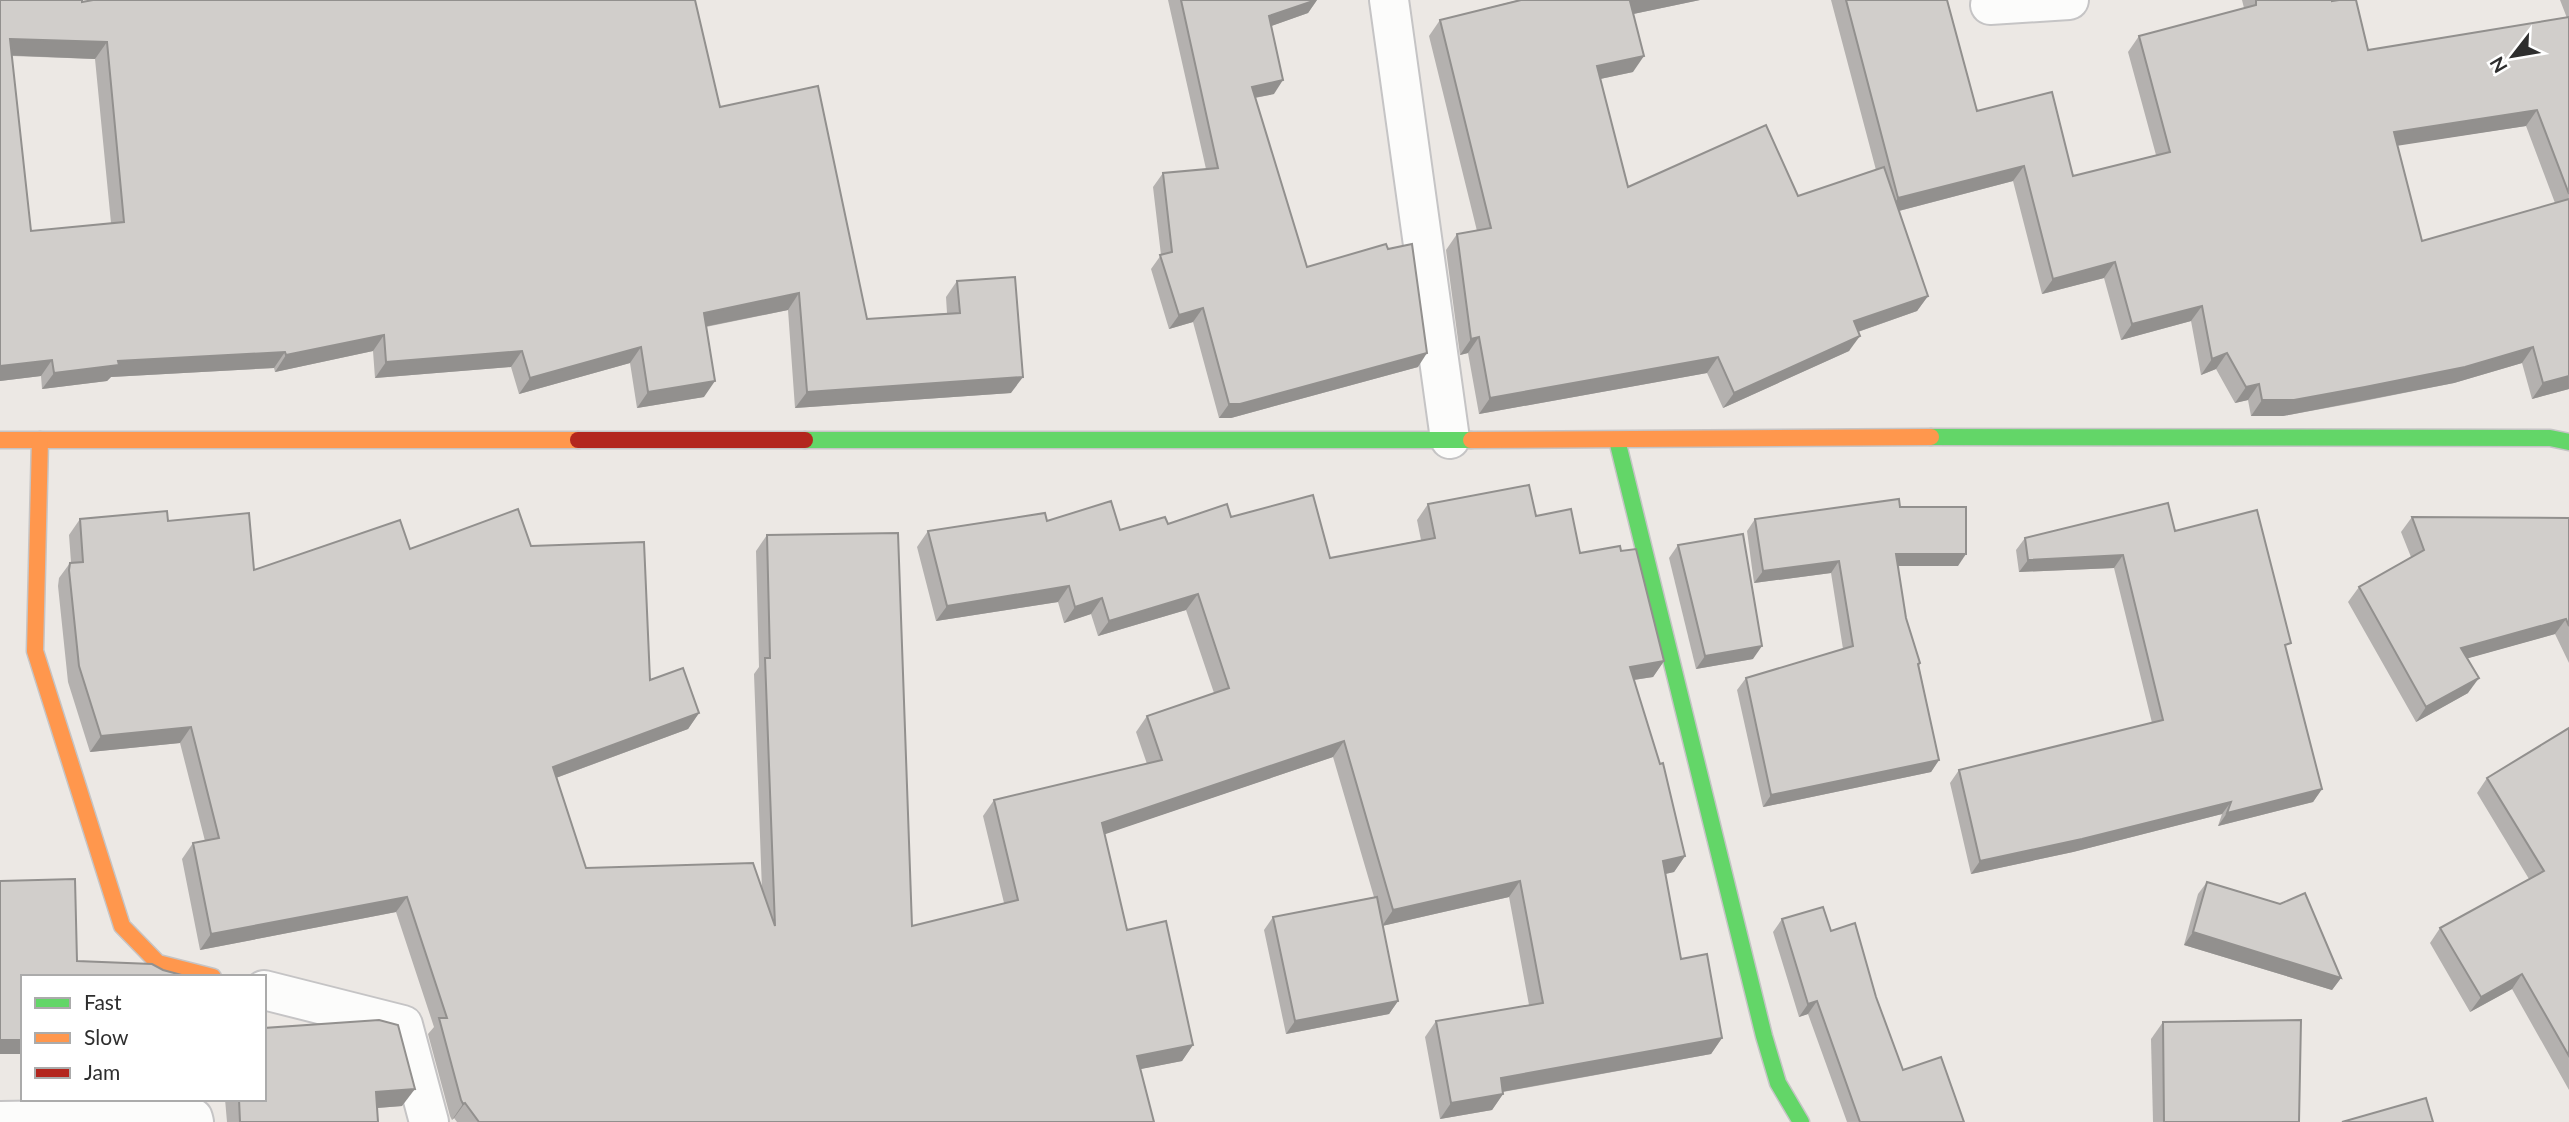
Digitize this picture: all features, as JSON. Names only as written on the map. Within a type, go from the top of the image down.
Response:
[{"type":"main road","points":[[0,440],[1617,440],[1837,437],[2550,438],[2569,442]]},
{"type":"main road","points":[[40,440],[35,651],[122,926],[158,963],[205,975]]},
{"type":"main road","points":[[1617,440],[1764,1036],[1778,1083],[1801,1122]]},
{"type":"street","points":[[1389,0],[1450,439]]},
{"type":"street","points":[[1990,5],[2068,0]]},
{"type":"street","points":[[266,991],[403,1025],[429,1122]]},
{"type":"street","points":[[0,1121],[193,1118],[194,1122]]},
{"type":"building","points":[[0,0],[695,0],[720,107],[818,86],[867,319],[960,313],[957,281],[1015,277],[1023,377],[807,392],[799,293],[704,313],[715,381],[648,392],[641,347],[530,378],[522,351],[386,362],[384,335],[286,355],[285,352],[118,361],[119,365],[54,373],[52,360],[0,366]],"holes":[[[10,39],[107,42],[124,222],[31,231]]]},
{"type":"building","points":[[1181,0],[1316,0],[1269,16],[1283,80],[1252,87],[1307,267],[1386,244],[1388,249],[1412,244],[1427,353],[1240,404],[1229,404],[1203,308],[1179,315],[1160,255],[1172,252],[1163,173],[1218,168]]},
{"type":"building","points":[[1521,0],[1636,0],[1630,1],[1644,56],[1597,66],[1628,187],[1766,125],[1798,196],[1884,167],[1928,296],[1854,321],[1860,336],[1734,393],[1718,357],[1490,398],[1479,337],[1471,339],[1457,234],[1491,228],[1440,20]]},
{"type":"building","points":[[1846,0],[1947,0],[1977,111],[2052,92],[2073,176],[2170,152],[2139,36],[2256,5],[2256,0],[2356,0],[2368,50],[2569,17],[2569,194],[2537,110],[2394,132],[2422,241],[2569,199],[2569,376],[2543,383],[2533,347],[2465,367],[2365,387],[2294,400],[2262,400],[2259,384],[2246,387],[2227,353],[2212,359],[2202,306],[2132,324],[2115,262],[2053,279],[2024,166],[1898,198]]},
{"type":"building","points":[[1529,485],[1536,516],[1571,509],[1580,553],[1620,546],[1621,551],[1636,549],[1664,661],[1630,667],[1660,764],[1663,763],[1685,856],[1663,861],[1681,959],[1707,954],[1722,1038],[1501,1078],[1503,1094],[1451,1103],[1436,1021],[1543,1003],[1520,881],[1393,910],[1344,741],[1102,823],[1127,930],[1166,921],[1193,1045],[1137,1056],[1154,1122],[479,1122],[461,1100],[439,1018],[447,1018],[407,897],[211,934],[193,843],[219,838],[191,727],[101,736],[79,666],[69,570],[70,563],[83,562],[80,519],[167,511],[168,521],[249,513],[254,570],[400,520],[410,549],[518,509],[531,546],[644,542],[650,680],[683,668],[699,713],[553,767],[586,868],[753,863],[775,926],[765,658],[770,658],[767,535],[898,533],[912,926],[1018,900],[994,800],[1162,760],[1147,716],[1229,688],[1198,594],[1109,621],[1102,598],[1075,607],[1069,586],[947,606],[928,531],[1045,513],[1047,521],[1111,501],[1120,530],[1165,517],[1168,524],[1227,504],[1231,517],[1313,495],[1330,558],[1435,538],[1428,504]]},
{"type":"building","points":[[1899,499],[1900,507],[1966,507],[1966,554],[1896,554],[1906,618],[1920,663],[1918,664],[1939,760],[1771,795],[1746,678],[1853,646],[1839,561],[1763,571],[1755,519]]},
{"type":"building","points":[[2168,503],[2175,531],[2257,510],[2291,643],[2285,645],[2322,789],[2227,813],[2231,802],[1980,861],[1959,770],[2163,720],[2123,555],[2028,560],[2025,538]]},
{"type":"building","points":[[2412,517],[2569,518],[2569,626],[2566,619],[2461,648],[2479,678],[2426,707],[2359,587],[2424,550]]},
{"type":"building","points":[[1743,534],[1762,646],[1705,656],[1678,545]]},
{"type":"building","points":[[2569,728],[2569,1056],[2522,974],[2481,997],[2440,928],[2544,871],[2487,778]]},
{"type":"building","points":[[75,879],[77,961],[152,964],[182,975],[21,975],[21,1040],[0,1040],[0,881]]},
{"type":"building","points":[[2207,882],[2280,904],[2305,893],[2341,978],[2193,932]]},
{"type":"building","points":[[1377,897],[1398,1001],[1295,1021],[1273,917]]},
{"type":"building","points":[[1823,907],[1831,931],[1855,923],[1876,997],[1903,1070],[1941,1057],[1964,1122],[1860,1122],[1817,1001],[1808,1004],[1782,919]]},
{"type":"building","points":[[379,1020],[398,1025],[415,1089],[376,1092],[378,1122],[240,1122],[239,1101],[266,1101],[266,1028]]},
{"type":"building","points":[[2301,1020],[2299,1122],[2164,1122],[2163,1022]]},
{"type":"building","points":[[2426,1098],[2433,1122],[2342,1122]]},
{"type":"traffic: fast","points":[[1931,437],[2550,438],[2569,442]]},
{"type":"traffic: fast","points":[[805,440],[1471,440]]},
{"type":"traffic: fast","points":[[1617,440],[1764,1036],[1778,1083],[1801,1122]]},
{"type":"traffic: slow","points":[[1471,440],[1931,437]]},
{"type":"traffic: slow","points":[[0,440],[578,440]]},
{"type":"traffic: slow","points":[[40,440],[35,651],[122,926],[158,963],[205,975]]},
{"type":"traffic: jam","points":[[578,440],[805,440]]}]
